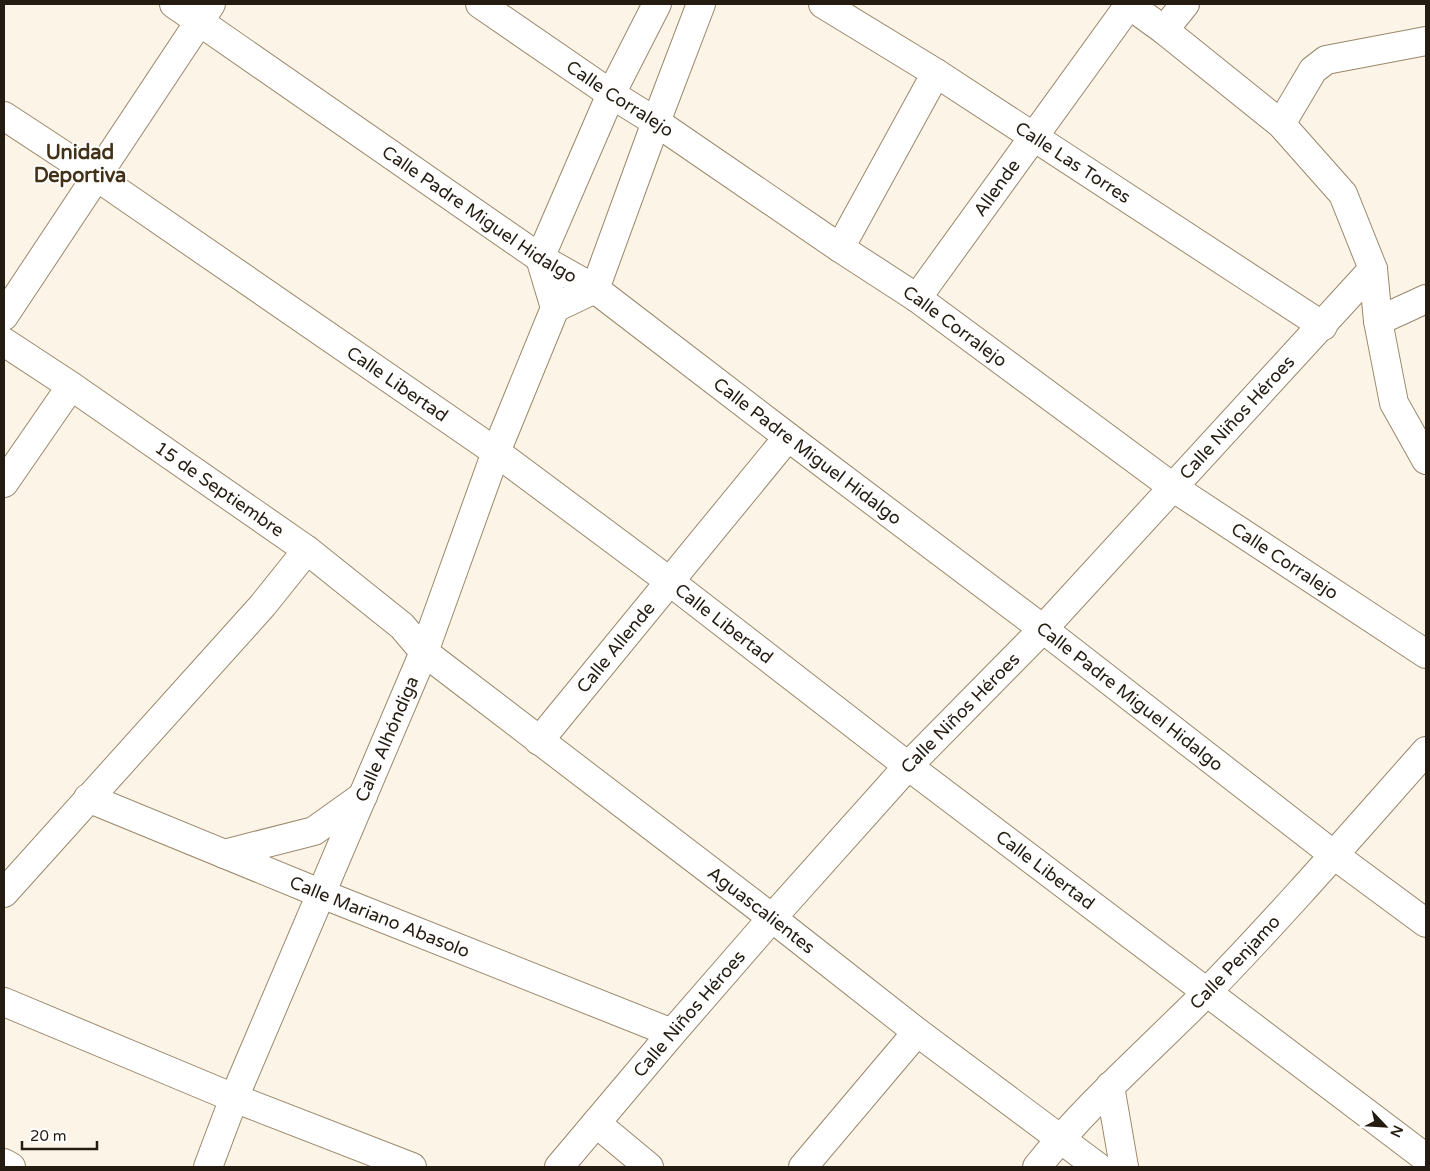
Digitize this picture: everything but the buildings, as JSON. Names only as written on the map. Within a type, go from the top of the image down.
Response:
[{"type":"street","name":"Calle Padre Miguel Hidalgo","points":[[174,4],[206,12],[540,258],[595,289],[1043,629],[1334,855],[1426,923]]},
{"type":"street","name":"Calle Corralejo","points":[[480,4],[611,94],[656,122],[840,248],[917,298],[1174,488],[1426,654]]},
{"type":"street","points":[[657,4],[611,94],[540,258],[555,308],[595,289],[701,4]]},
{"type":"street","name":"Calle Las Torres","points":[[822,4],[936,73],[1322,326]]},
{"type":"street","points":[[1129,4],[1281,124],[1343,194],[1373,269],[1378,321],[1394,403],[1426,460]]},
{"type":"street","name":"Allende","points":[[917,298],[1129,4]]},
{"type":"street","points":[[1164,30],[1185,4]]},
{"type":"street","points":[[4,316],[206,12]]},
{"type":"street","points":[[1281,124],[1313,70],[1326,60],[1426,41]]},
{"type":"street","points":[[840,248],[936,73]]},
{"type":"street","name":"Calle Libertad","points":[[4,116],[97,177],[496,452],[669,581],[908,766],[1426,1158]]},
{"type":"street","name":"Calle Niños Héroes","points":[[559,1167],[772,918],[908,766],[1043,629],[1373,269]]},
{"type":"street","points":[[1378,321],[1426,299]]},
{"type":"street","name":"Calle Alhóndiga","points":[[208,1167],[234,1098],[424,652],[496,452],[555,308]]},
{"type":"street","name":"15 de Septiembre","points":[[4,342],[71,386],[307,550],[402,626],[424,652]]},
{"type":"street","points":[[4,483],[71,386]]},
{"type":"street","name":"Calle Allende","points":[[539,741],[788,437]]},
{"type":"street","points":[[4,892],[256,612],[307,550]]},
{"type":"street","name":"Aguascalientes","points":[[424,652],[772,918],[917,1032],[1098,1167]]},
{"type":"street","name":"Calle Penjamo","points":[[1037,1167],[1060,1138],[1110,1086],[1207,992],[1334,855],[1426,751]]},
{"type":"street","points":[[224,854],[314,831],[363,796]]},
{"type":"street","name":"Calle Mariano Abasolo","points":[[88,798],[322,894],[672,1033]]},
{"type":"street","points":[[4,1002],[234,1098],[412,1167]]},
{"type":"street","points":[[803,1167],[917,1032]]},
{"type":"street","points":[[1110,1086],[1124,1167]]},
{"type":"street","points":[[596,1123],[648,1167]]},
{"type":"street","points":[[4,1163],[11,1167]]},
{"type":"district","name":"Unidad Deportiva","points":[[80,164]]}]
